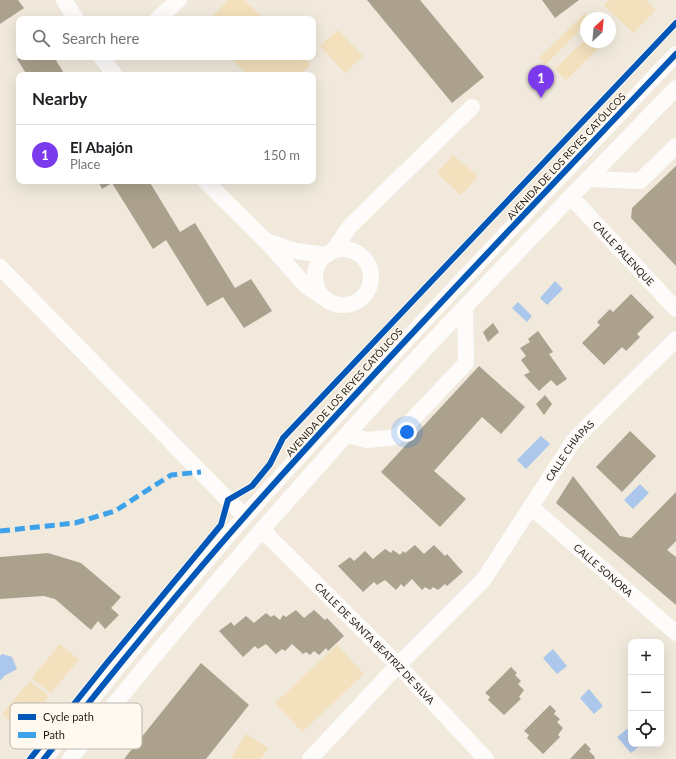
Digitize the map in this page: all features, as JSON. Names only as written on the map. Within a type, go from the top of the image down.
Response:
[{"type":"street","points":[[64,0],[74,16]]},
{"type":"street","points":[[160,16],[179,0]]},
{"type":"street","name":"AVENIDA DE LOS REYES CATÓLICOS","points":[[88,703],[114,670],[245,516],[411,334],[676,54]]},
{"type":"street","points":[[115,703],[262,530],[347,435],[465,307],[676,88]]},
{"type":"street","points":[[328,301],[322,295],[315,281],[318,265],[322,259],[330,253],[350,226],[472,107]]},
{"type":"street","points":[[588,179],[640,181],[676,146]]},
{"type":"street","points":[[208,184],[266,241],[306,286],[328,301],[335,304],[351,304],[364,295],[369,288],[370,271],[362,257],[355,252],[347,250],[330,253],[295,251],[266,241]]},
{"type":"street","name":"CALLE PALENQUE","points":[[571,197],[676,309]]},
{"type":"street","points":[[350,226],[355,252]]},
{"type":"street","points":[[0,267],[245,516]]},
{"type":"street","points":[[347,435],[367,440],[396,437],[466,363],[465,307]]},
{"type":"street","name":"CALLE CHIAPAS","points":[[310,759],[398,665],[484,579],[574,440],[676,339]]},
{"type":"street","name":"CALLE SONORA","points":[[531,507],[676,633]]},
{"type":"street","name":"CALLE DE SANTA BEATRIZ DE SILVA","points":[[262,530],[398,665],[486,759]]},
{"type":"street","name":"AVENIDA DE LOS REYES CATÓLICOS","points":[[44,759],[52,749]]},
{"type":"street","points":[[70,759],[78,749]]},
{"type":"shaded area","points":[[228,0],[244,0],[261,16],[213,16]]},
{"type":"shaded area","points":[[609,0],[646,0],[656,10],[633,33],[616,17],[616,12],[611,12],[604,5]]},
{"type":"shaded area","points":[[580,18],[580,30],[545,65],[539,58]]},
{"type":"shaded area","points":[[338,30],[363,56],[345,73],[320,46]]},
{"type":"shaded area","points":[[580,45],[580,48],[599,48],[566,80],[555,69]]},
{"type":"shaded area","points":[[232,60],[307,60],[311,64],[303,72],[245,72]]},
{"type":"shaded area","points":[[453,155],[478,176],[461,195],[437,173]]},
{"type":"shaded area","points":[[60,644],[79,660],[51,693],[32,678]]},
{"type":"shaded area","points":[[337,645],[364,674],[302,732],[275,703]]},
{"type":"shaded area","points":[[30,681],[49,696],[43,703],[11,703]]},
{"type":"shaded area","points":[[10,705],[10,721],[2,714]]},
{"type":"shaded area","points":[[246,734],[268,748],[261,759],[230,759]]},
{"type":"water","points":[[555,281],[563,289],[547,305],[540,298]]},
{"type":"water","points":[[518,302],[532,316],[527,322],[512,308]]},
{"type":"water","points":[[541,436],[550,444],[526,469],[517,460]]},
{"type":"water","points":[[640,484],[649,493],[633,509],[624,500]]},
{"type":"water","points":[[553,649],[567,666],[557,674],[543,658]]},
{"type":"water","points":[[2,654],[12,657],[17,669],[4,676],[0,681],[0,656]]},
{"type":"water","points":[[589,689],[603,706],[594,714],[580,698]]},
{"type":"water","points":[[627,729],[628,747],[638,747],[631,753],[617,737]]},
{"type":"building","points":[[0,0],[18,0],[24,8],[0,24]]},
{"type":"building","points":[[367,0],[420,0],[484,77],[452,103]]},
{"type":"building","points":[[542,0],[579,0],[555,18]]},
{"type":"building","points":[[18,60],[56,60],[63,72],[25,72]]},
{"type":"building","points":[[676,166],[676,266],[631,218],[632,208]]},
{"type":"building","points":[[100,184],[110,184],[102,189]]},
{"type":"building","points":[[113,184],[151,184],[180,232],[195,223],[235,288],[251,279],[272,311],[244,328],[223,297],[207,306],[166,240],[153,249]]},
{"type":"building","points":[[631,294],[654,317],[637,334],[640,337],[626,351],[622,347],[604,365],[582,343],[600,325],[597,322],[610,309],[613,312]]},
{"type":"building","points":[[493,323],[499,332],[488,342],[483,332]]},
{"type":"building","points":[[538,331],[553,352],[549,354],[567,379],[557,386],[551,380],[539,391],[524,375],[530,372],[521,360],[526,356],[520,348],[530,342],[528,339]]},
{"type":"building","points":[[479,366],[525,407],[501,434],[482,417],[434,471],[466,499],[440,527],[381,472]]},
{"type":"building","points":[[545,395],[552,404],[544,415],[536,404]]},
{"type":"building","points":[[630,431],[656,456],[622,492],[596,467]]},
{"type":"building","points":[[573,476],[620,536],[631,538],[676,492],[676,541],[667,550],[676,557],[676,605],[556,503]]},
{"type":"building","points":[[415,545],[424,554],[434,545],[445,556],[447,554],[463,572],[447,586],[445,584],[438,590],[433,587],[430,590],[425,587],[422,590],[412,579],[404,587],[401,584],[396,590],[385,580],[377,585],[374,582],[363,592],[338,566],[350,557],[354,561],[365,551],[373,559],[385,549],[391,553],[393,550],[400,555],[403,551],[405,553]]},
{"type":"building","points":[[48,553],[81,563],[121,597],[111,608],[119,615],[105,629],[98,621],[91,630],[55,599],[44,596],[0,599],[0,557]]},
{"type":"building","points":[[296,610],[304,618],[314,610],[325,620],[327,618],[344,636],[328,651],[326,648],[319,655],[314,651],[310,655],[306,652],[303,654],[292,644],[285,651],[282,649],[276,654],[266,644],[258,649],[255,646],[243,657],[219,631],[231,622],[234,626],[246,616],[254,623],[266,613],[271,617],[274,615],[280,620],[283,615],[286,617]]},
{"type":"building","points":[[201,663],[249,705],[206,759],[124,759],[132,749],[142,749],[142,737]]},
{"type":"building","points":[[511,667],[517,673],[515,675],[521,681],[518,684],[524,690],[519,697],[521,699],[504,715],[488,700],[490,697],[485,693]]},
{"type":"building","points":[[550,705],[556,711],[554,714],[560,719],[557,722],[563,728],[558,735],[560,737],[543,754],[527,738],[529,735],[524,731]]},
{"type":"building","points":[[585,743],[591,749],[589,751],[595,757],[594,759],[570,759]]},
{"type":"marked path","points":[[0,531],[75,523],[115,511],[171,475],[201,472]]},
{"type":"cycle path","points":[[75,703],[221,525],[228,500],[252,486],[270,464],[283,438],[676,23]]},
{"type":"cycle path","points":[[88,703],[207,560],[263,496],[520,218],[676,54]]},
{"type":"cycle path","points":[[30,759],[38,749]]},
{"type":"cycle path","points":[[44,759],[52,749]]},
{"type":"place","name":"El Abajón","points":[[541,98]]}]
